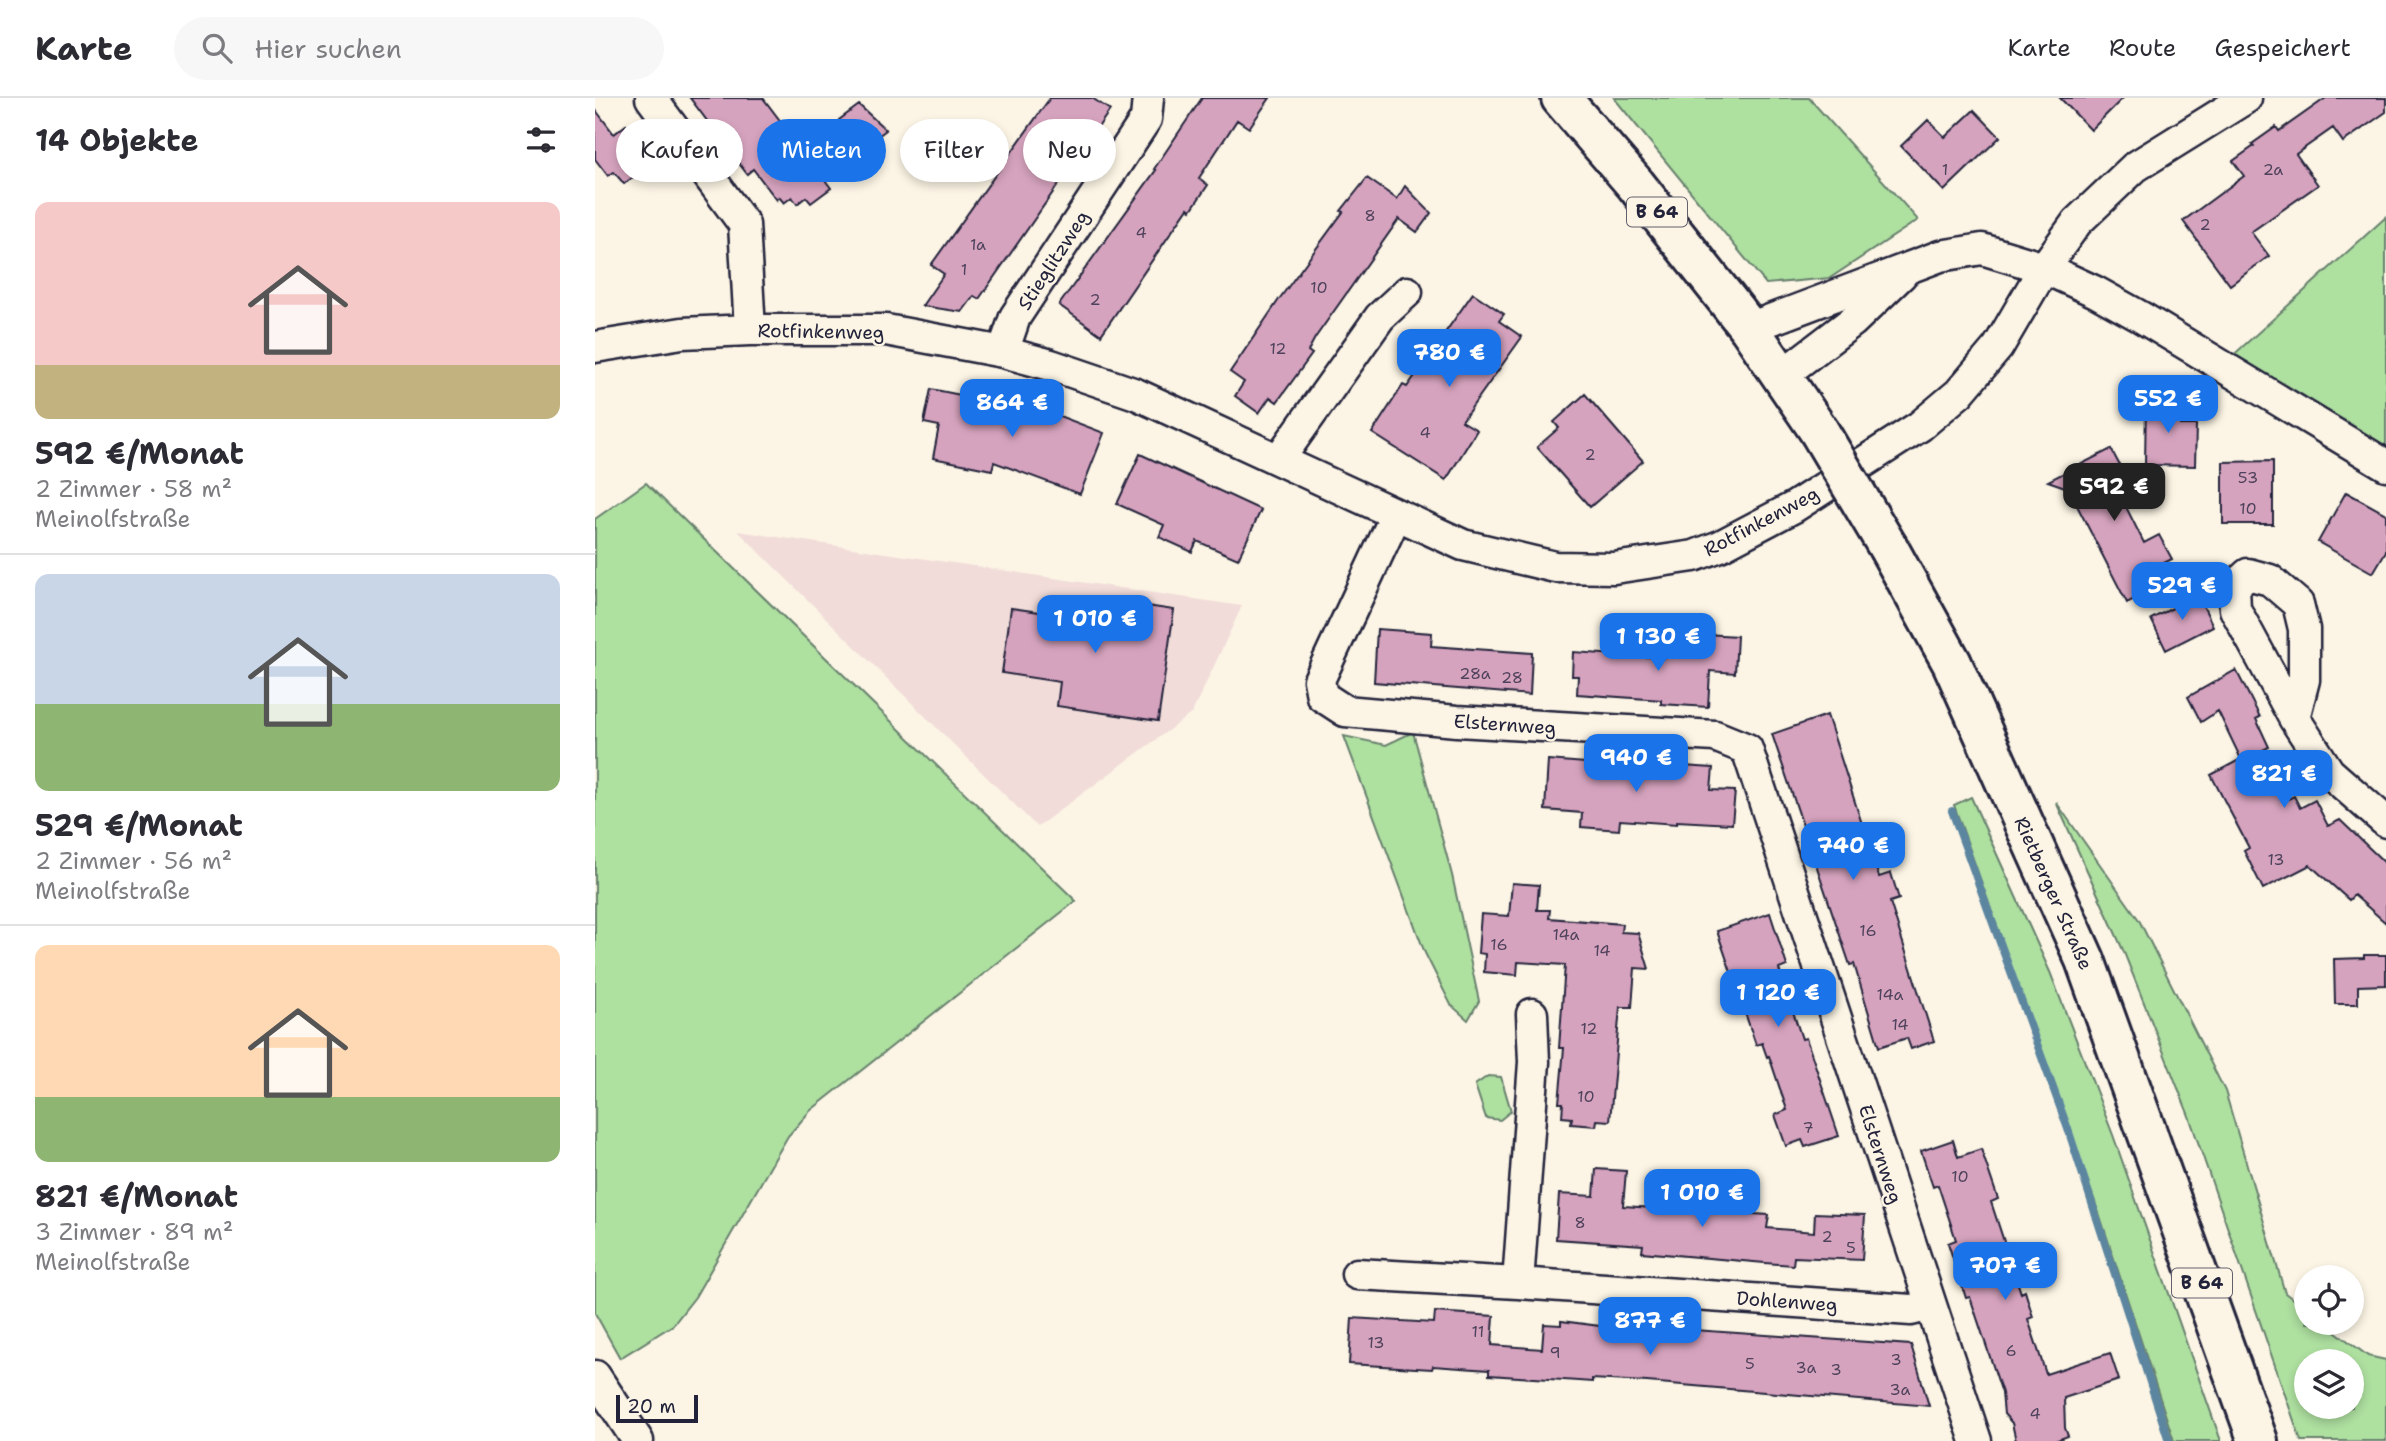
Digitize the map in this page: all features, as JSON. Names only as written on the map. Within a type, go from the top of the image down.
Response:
[{"type":"main road","name":"Rietberger Straße","points":[[1560,98],[1636,185],[1749,328],[1819,431],[1952,663],[2085,960],[2259,1441]]},
{"type":"street","points":[[651,98],[744,223],[750,330]]},
{"type":"street","name":"Stieglitzweg","points":[[1003,352],[1015,317],[1146,119],[1148,98]]},
{"type":"street","name":"Rotfinkenweg","points":[[595,347],[682,333],[886,330],[1003,352],[1136,394],[1463,545],[1555,568],[1613,568],[1694,556],[1720,546],[1794,507],[1920,426],[1959,393],[1998,347],[2044,268],[2077,222],[2136,167],[2246,98]]},
{"type":"street","points":[[1749,328],[1940,256],[1982,249],[2044,268],[2141,317],[2386,465]]},
{"type":"street","points":[[1781,376],[1853,320],[1907,269]]},
{"type":"street","points":[[1279,458],[1380,317],[1407,292]]},
{"type":"street","name":"Elsternweg","points":[[1396,515],[1319,680],[1322,696],[1345,711],[1457,721],[1715,736],[1747,749],[1976,1441]]},
{"type":"street","points":[[2294,718],[2329,772],[2386,822]]},
{"type":"street","points":[[1518,1283],[1534,1062],[1532,1014]]},
{"type":"street","name":"Dohlenweg","points":[[1357,1274],[1911,1310],[1931,1305]]},
{"type":"street","points":[[595,1376],[638,1441]]},
{"type":"shaded area","points":[[738,531],[1242,606],[1192,713],[1037,827]]},
{"type":"green space","points":[[1614,98],[1809,98],[1918,220],[1830,278],[1766,284]]},
{"type":"green space","points":[[2386,217],[2386,452],[2229,359]]},
{"type":"green space","points":[[646,483],[1076,901],[810,1111],[788,1136],[695,1297],[673,1325],[620,1358],[595,1313],[595,519]]},
{"type":"green space","points":[[1413,732],[1452,875],[1479,1001],[1468,1020],[1451,1005],[1425,953],[1344,736],[1386,745]]},
{"type":"green space","points":[[1971,797],[2050,972],[2113,1135],[2221,1441],[2174,1441],[2099,1213],[1954,805]]},
{"type":"green space","points":[[2056,802],[2139,920],[2225,1091],[2285,1293],[2294,1300],[2294,1335],[2340,1335],[2359,1349],[2294,1349],[2294,1419],[2364,1419],[2364,1353],[2386,1360],[2386,1441],[2301,1441],[2189,1116],[2123,950]]},
{"type":"green space","points":[[1488,1076],[1501,1077],[1511,1111],[1500,1120],[1486,1118],[1475,1085]]},
{"type":"building","points":[[690,98],[763,98],[779,119],[757,119],[757,174],[753,169],[747,174],[743,169],[743,119],[706,119]]},
{"type":"building","points":[[1050,98],[1092,98],[1110,110],[1104,119],[1035,119]]},
{"type":"building","points":[[1202,98],[1270,98],[1249,128],[1237,120],[1199,178],[1208,185],[1191,210],[1188,208],[1101,335],[1059,305],[1156,170],[1154,169]]},
{"type":"building","points":[[2060,98],[2123,98],[2091,130]]},
{"type":"building","points":[[2326,98],[2386,98],[2386,112],[2343,142],[2333,128],[2296,154],[2318,185],[2251,232],[2269,256],[2230,285],[2183,221],[2244,176],[2233,161],[2254,146],[2252,144],[2276,127],[2279,131]]},
{"type":"building","points":[[859,105],[874,119],[840,119]]},
{"type":"building","points":[[595,109],[614,134],[616,132],[616,174],[614,172],[608,176],[595,159]]},
{"type":"building","points":[[1974,110],[2000,137],[1944,191],[1901,146],[1928,120],[1945,137]]},
{"type":"building","points":[[1023,136],[1023,182],[1060,182],[979,299],[974,296],[962,312],[922,306],[944,274],[931,265],[990,182],[1009,182],[1009,156]]},
{"type":"building","points":[[1367,178],[1397,199],[1405,186],[1431,213],[1417,232],[1399,219],[1315,338],[1308,351],[1312,354],[1277,402],[1270,397],[1259,413],[1235,396],[1244,382],[1230,372],[1343,212],[1341,211]]},
{"type":"building","points":[[763,182],[826,182],[831,188],[811,203],[806,197],[797,204],[792,197],[784,203],[779,197],[777,200]]},
{"type":"building","points":[[1473,293],[1504,314],[1499,321],[1522,337],[1462,421],[1477,430],[1446,480],[1372,433],[1403,385],[1407,387]]},
{"type":"building","points":[[931,389],[1040,411],[1041,409],[1104,433],[1080,494],[994,462],[992,470],[933,458],[939,426],[924,423]]},
{"type":"building","points":[[1585,394],[1643,461],[1590,507],[1537,447],[1559,428],[1554,422]]},
{"type":"building","points":[[2146,398],[2177,398],[2176,417],[2180,417],[2180,425],[2196,425],[2195,466],[2145,465]]},
{"type":"building","points":[[2111,449],[2135,494],[2123,501],[2144,543],[2159,535],[2172,559],[2148,571],[2157,587],[2127,603],[2068,488],[2048,481]]},
{"type":"building","points":[[1140,454],[1261,510],[1238,559],[1197,541],[1192,552],[1159,537],[1164,525],[1117,504]]},
{"type":"building","points":[[2273,461],[2273,524],[2223,524],[2223,462]]},
{"type":"building","points":[[2346,492],[2386,514],[2386,551],[2373,573],[2318,542]]},
{"type":"building","points":[[2198,595],[2213,626],[2166,650],[2151,619]]},
{"type":"building","points":[[1056,600],[1118,609],[1119,602],[1174,610],[1158,721],[1057,706],[1060,682],[1002,673],[1011,608],[1053,614]]},
{"type":"building","points":[[1377,629],[1432,633],[1431,646],[1532,653],[1530,695],[1374,682]]},
{"type":"building","points":[[1705,634],[1737,636],[1735,673],[1710,671],[1708,707],[1661,704],[1661,700],[1577,694],[1578,676],[1572,676],[1573,652],[1664,658],[1665,646],[1704,649]]},
{"type":"building","points":[[2236,670],[2260,717],[2256,719],[2269,747],[2261,751],[2286,800],[2294,796],[2300,808],[2315,800],[2328,826],[2340,820],[2386,864],[2386,923],[2354,895],[2349,900],[2310,865],[2263,889],[2244,851],[2249,848],[2211,775],[2241,759],[2218,711],[2201,722],[2188,697]]},
{"type":"building","points":[[1827,715],[1879,877],[1891,873],[1899,899],[1890,902],[1934,1041],[1911,1049],[1907,1038],[1879,1047],[1854,964],[1850,965],[1772,734]]},
{"type":"building","points":[[1548,760],[1636,767],[1637,763],[1713,768],[1711,790],[1735,791],[1732,824],[1620,820],[1619,830],[1581,827],[1582,813],[1545,810]]},
{"type":"building","points":[[1512,883],[1539,885],[1537,910],[1550,910],[1549,918],[1622,924],[1621,932],[1638,933],[1649,969],[1635,968],[1632,1007],[1620,1007],[1610,1121],[1597,1120],[1596,1126],[1571,1124],[1572,1118],[1562,1117],[1563,1103],[1559,1103],[1564,1048],[1559,1048],[1565,965],[1518,962],[1517,975],[1484,972],[1485,954],[1478,953],[1481,914],[1509,916]]},
{"type":"building","points":[[1770,913],[1787,966],[1779,969],[1839,1136],[1805,1147],[1802,1140],[1786,1146],[1775,1115],[1787,1110],[1769,1056],[1767,1057],[1762,1043],[1756,1045],[1717,931]]},
{"type":"building","points":[[2364,955],[2386,955],[2386,985],[2358,986],[2358,1004],[2335,1004],[2334,959],[2364,958]]},
{"type":"building","points":[[1953,1140],[1958,1157],[1981,1149],[1998,1199],[1991,1202],[2021,1293],[2025,1291],[2033,1317],[2028,1319],[2046,1374],[2110,1353],[2119,1380],[2064,1398],[2065,1428],[2068,1436],[2055,1441],[2016,1441],[2012,1423],[2004,1414],[2002,1393],[1970,1297],[1966,1298],[1948,1243],[1956,1240],[1938,1185],[1933,1187],[1921,1151]]},
{"type":"building","points":[[1596,1169],[1626,1171],[1623,1206],[1769,1215],[1767,1228],[1814,1232],[1815,1213],[1865,1215],[1862,1260],[1794,1257],[1793,1265],[1642,1252],[1643,1245],[1556,1239],[1559,1194],[1594,1196]]},
{"type":"building","points":[[1435,1312],[1494,1316],[1492,1345],[1542,1349],[1544,1324],[1561,1325],[1561,1321],[1608,1327],[1608,1324],[1911,1345],[1929,1406],[1647,1382],[1592,1379],[1592,1382],[1489,1375],[1489,1370],[1349,1364],[1352,1318],[1434,1323]]},
{"type":"waterway","points":[[1952,811],[2068,1129],[2169,1441]]}]
